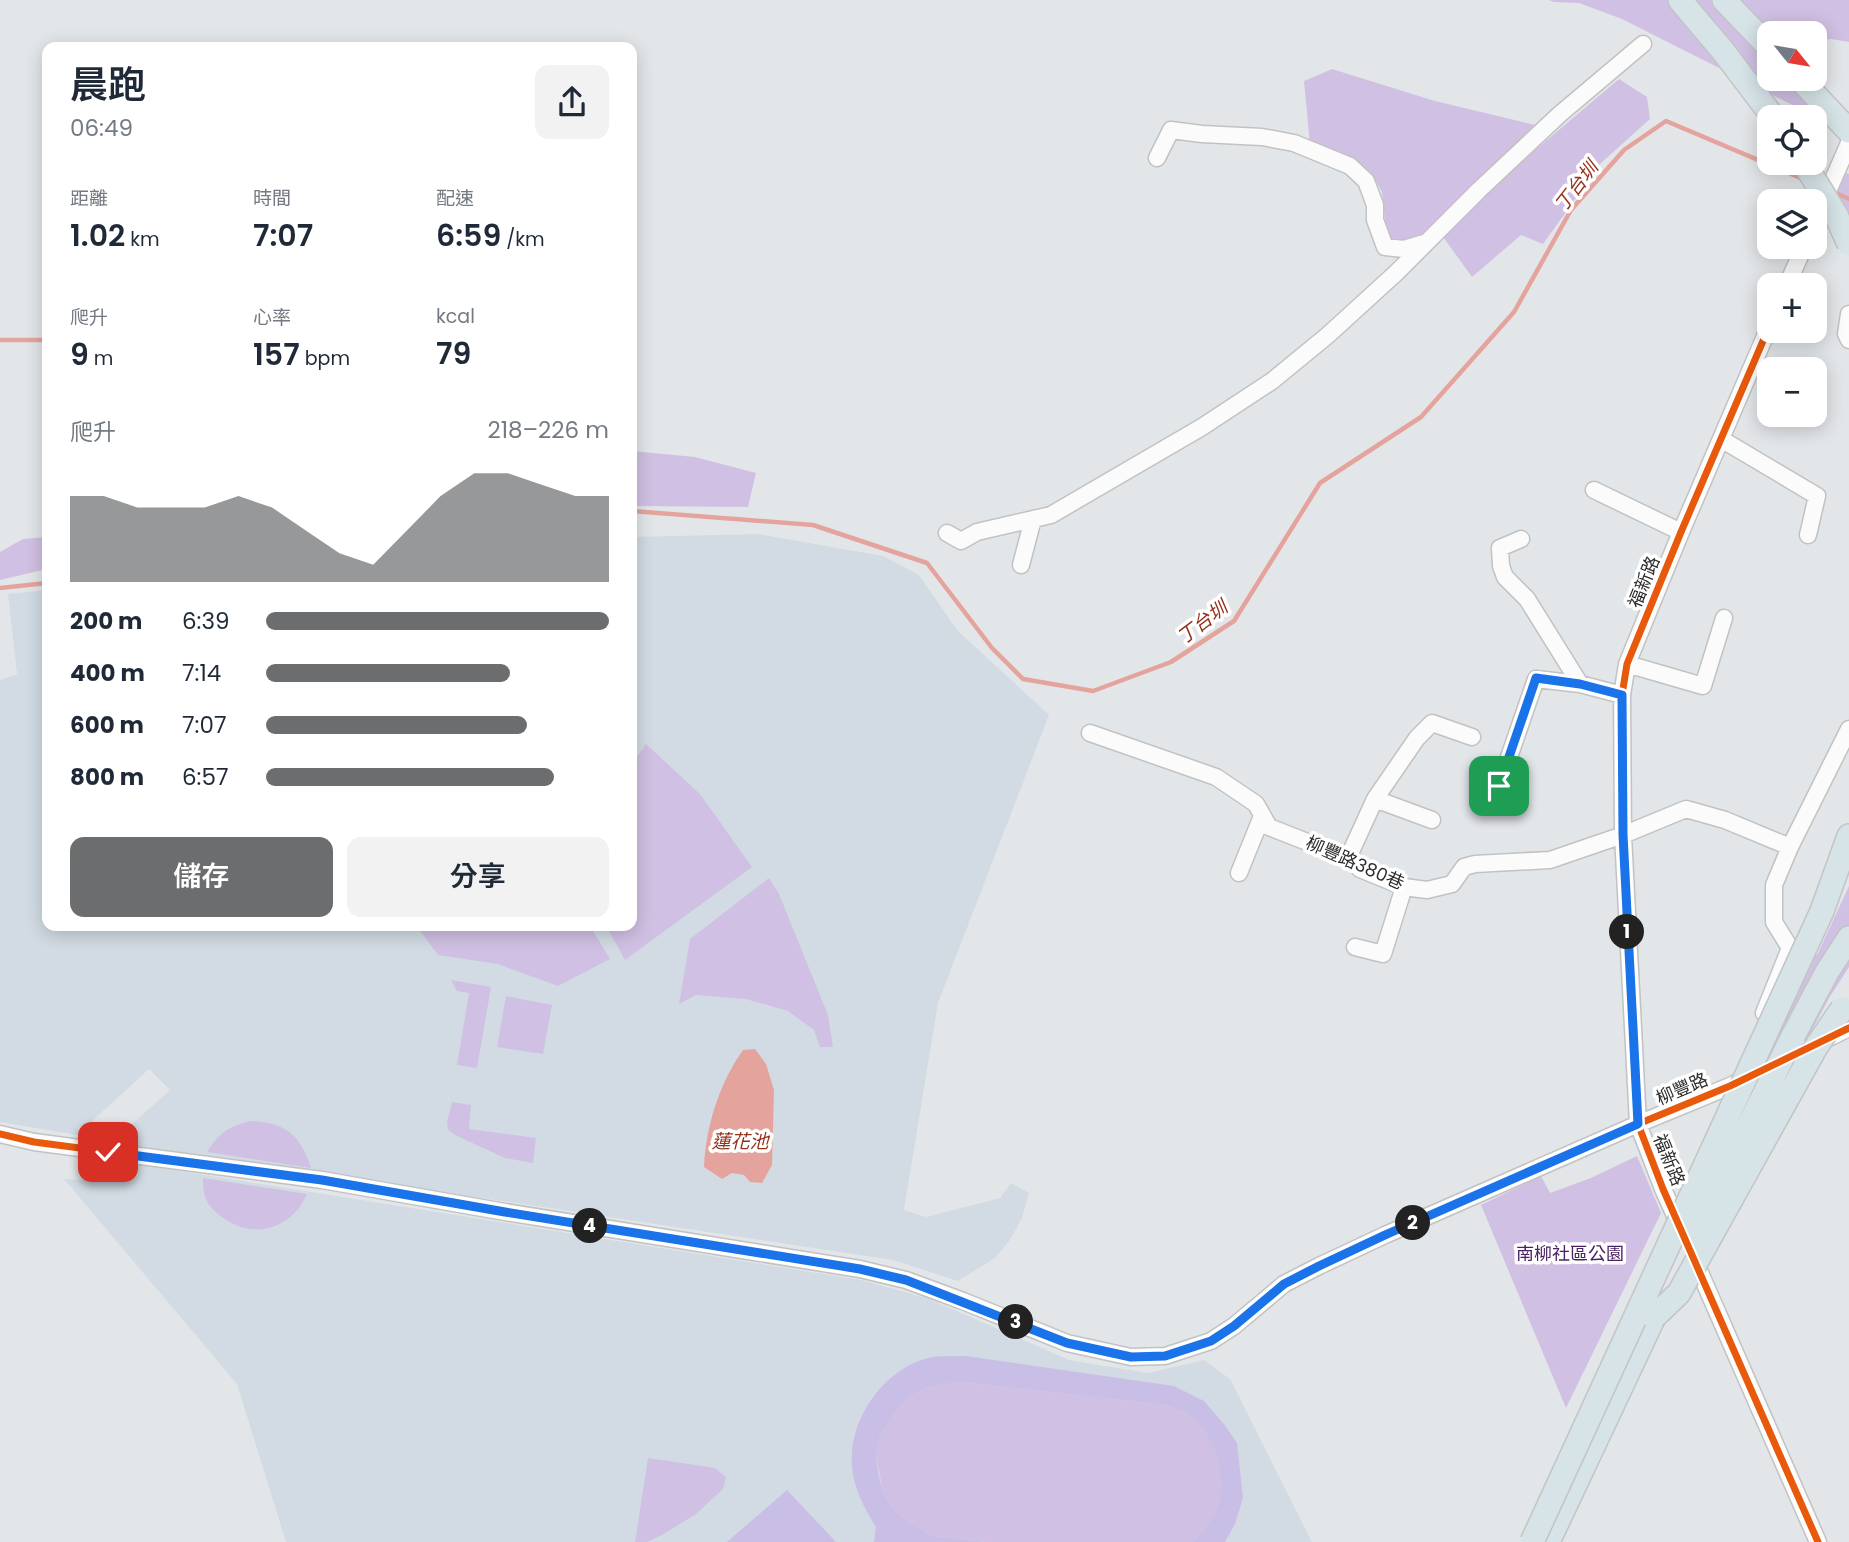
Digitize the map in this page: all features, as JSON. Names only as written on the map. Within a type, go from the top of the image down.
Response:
[{"type":"highway","points":[[1680,0],[1764,105]]},
{"type":"highway","points":[[1724,0],[1757,34]]},
{"type":"highway","points":[[1811,91],[1849,131]]},
{"type":"highway","points":[[1811,175],[1836,215],[1849,244]]},
{"type":"highway","points":[[1822,911],[1849,836]]},
{"type":"highway","points":[[1532,1542],[1849,856]]},
{"type":"highway","points":[[1548,1542],[1654,1317],[1792,1038],[1827,972],[1849,938]]},
{"type":"highway","points":[[1654,1317],[1679,1293],[1816,1047],[1849,1002]]},
{"type":"street","points":[[947,533],[961,541],[977,532],[1051,515],[1202,427],[1272,381],[1396,273],[1560,114],[1643,44]]},
{"type":"street","points":[[1157,158],[1171,130],[1262,137],[1294,143],[1350,166],[1366,181],[1376,205],[1375,220],[1385,247],[1404,249],[1425,243]]},
{"type":"street","points":[[1827,193],[1849,143]]},
{"type":"street","points":[[1827,210],[1849,256]]},
{"type":"street","points":[[1849,314],[1846,334],[1849,340]]},
{"type":"street","name":"福新路","points":[[1762,343],[1627,664],[1622,695],[1623,835],[1638,1124],[1663,1189],[1818,1542]]},
{"type":"street","points":[[1721,439],[1817,496],[1808,536]]},
{"type":"street","points":[[1594,490],[1681,532]]},
{"type":"street","points":[[1021,565],[1033,519]]},
{"type":"street","points":[[1521,539],[1500,548],[1500,566],[1505,578],[1527,598],[1580,684]]},
{"type":"street","points":[[1627,664],[1703,686],[1724,618]]},
{"type":"street","points":[[1499,786],[1536,678],[1580,684],[1622,695]]},
{"type":"street","points":[[1348,858],[1375,799],[1417,738],[1432,723],[1472,737]]},
{"type":"street","points":[[1735,1083],[1790,948],[1774,922],[1774,885],[1849,729]]},
{"type":"street","name":"柳豐路380巷","points":[[1090,733],[1216,777],[1256,804],[1269,827],[1348,858],[1360,869],[1404,887],[1427,890],[1452,884],[1464,867],[1475,864],[1550,860],[1623,835],[1686,808],[1725,820],[1790,847]]},
{"type":"street","points":[[1375,799],[1432,820]]},
{"type":"street","points":[[1239,873],[1262,816]]},
{"type":"street","points":[[1355,947],[1382,954],[1404,887]]},
{"type":"street","name":"柳豐路","points":[[0,1134],[34,1142],[322,1180],[860,1269],[906,1280],[1067,1343],[1131,1357],[1165,1356],[1211,1341],[1234,1326],[1284,1284],[1385,1235],[1735,1083],[1849,1028]]},
{"type":"shaded area","points":[[758,534],[883,556],[919,575],[957,630],[1049,715],[938,1003],[904,1210],[926,1217],[1000,1198],[1011,1183],[1029,1193],[1022,1218],[1010,1240],[995,1258],[958,1281],[893,1260],[112,1142],[170,1090],[149,1069],[77,1135],[0,1122],[0,680],[17,674],[8,594],[42,591],[42,931],[637,931],[637,537]]},
{"type":"shaded area","points":[[105,1159],[861,1280],[927,1298],[1069,1360],[1148,1373],[1204,1360],[1230,1379],[1312,1542],[286,1542],[237,1384],[64,1179],[99,1181]]},
{"type":"shaded area","points":[[966,1356],[1174,1386],[1204,1401],[1237,1443],[1243,1498],[1235,1524],[1225,1542],[1193,1542],[1209,1523],[1217,1507],[1220,1477],[1210,1440],[1186,1413],[1166,1405],[960,1382],[931,1386],[907,1398],[880,1435],[876,1455],[878,1472],[883,1492],[893,1510],[909,1522],[933,1536],[986,1542],[874,1542],[876,1527],[857,1490],[852,1466],[852,1449],[862,1415],[883,1386],[911,1364],[932,1357]]},
{"type":"shaded area","points":[[787,1490],[836,1542],[727,1542]]},
{"type":"green space","points":[[1549,0],[1849,0],[1849,42],[1827,40],[1827,21],[1757,21],[1757,87],[1622,19],[1579,3]]},
{"type":"green space","points":[[1332,69],[1435,101],[1535,125],[1424,237],[1402,245],[1387,237],[1382,192],[1370,171],[1310,145],[1304,81]]},
{"type":"green space","points":[[1619,79],[1647,97],[1650,119],[1601,163],[1543,244],[1521,235],[1472,277],[1441,234],[1482,195]]},
{"type":"green space","points":[[1765,91],[1797,91],[1811,105],[1792,105]]},
{"type":"green space","points":[[1843,171],[1849,174],[1849,224],[1834,201]]},
{"type":"green space","points":[[637,451],[695,457],[756,473],[748,507],[637,506]]},
{"type":"green space","points":[[42,537],[42,570],[0,580],[0,552],[23,539]]},
{"type":"green space","points":[[646,744],[700,794],[752,867],[625,960],[609,931],[637,931],[637,757]]},
{"type":"green space","points":[[769,878],[779,894],[828,1015],[833,1047],[820,1047],[814,1030],[788,1011],[746,999],[696,995],[679,1004],[690,939]]},
{"type":"green space","points":[[1849,886],[1849,967],[1807,1040],[1749,1059],[1797,948],[1817,955]]},
{"type":"green space","points":[[420,931],[593,931],[610,959],[558,986],[498,964],[438,955]]},
{"type":"green space","points":[[451,980],[491,987],[477,1068],[457,1065],[469,993],[457,991]]},
{"type":"green space","points":[[506,996],[552,1005],[543,1054],[497,1047]]},
{"type":"green space","points":[[452,1102],[471,1105],[469,1129],[536,1138],[533,1163],[505,1158],[448,1130],[447,1122]]},
{"type":"green space","points":[[250,1121],[273,1124],[290,1133],[302,1147],[311,1168],[207,1152],[224,1132]]},
{"type":"green space","name":"南柳社區公園","points":[[1637,1156],[1661,1213],[1566,1408],[1481,1205],[1541,1176],[1550,1193],[1591,1178]]},
{"type":"green space","points":[[203,1178],[307,1194],[300,1206],[283,1222],[272,1227],[249,1229],[225,1219],[212,1208],[205,1197]]},
{"type":"green space","points":[[960,1382],[1166,1405],[1186,1413],[1203,1430],[1215,1452],[1220,1489],[1215,1512],[1193,1542],[987,1542],[933,1536],[893,1510],[883,1492],[876,1455],[880,1435],[907,1398],[931,1386]]},
{"type":"green space","points":[[648,1458],[715,1468],[726,1477],[723,1489],[696,1514],[647,1542],[635,1542]]},
{"type":"water","name":"蓮花池","points":[[755,1049],[766,1064],[774,1090],[772,1165],[762,1183],[750,1182],[744,1175],[732,1173],[722,1179],[704,1167],[711,1121],[727,1077],[743,1050]]},
{"type":"waterway","name":"丁台圳","points":[[637,511],[813,525],[927,563],[992,648],[1023,679],[1093,691],[1171,662],[1234,621],[1320,483],[1421,417],[1514,312],[1571,210],[1624,150],[1666,121],[1803,179]]},
{"type":"waterway","points":[[1831,191],[1849,199]]},
{"type":"waterway","points":[[0,340],[42,340]]},
{"type":"waterway","name":"丁台圳","points":[[0,588],[42,584]]},
{"type":"cycle path","points":[[1762,343],[1627,664],[1622,695],[1623,835],[1638,1124],[1663,1189],[1818,1542]]},
{"type":"cycle path","points":[[0,1134],[34,1142],[322,1180],[860,1269],[906,1280],[1067,1343],[1131,1357],[1165,1356],[1211,1341],[1234,1326],[1284,1284],[1319,1266],[1730,1086],[1849,1028]]},
{"type":"route","points":[[108,1152],[322,1180],[860,1269],[906,1280],[1067,1343],[1131,1357],[1165,1356],[1211,1341],[1234,1326],[1284,1284],[1319,1266],[1638,1124],[1623,835],[1622,695],[1580,684],[1536,678],[1499,786]]}]
